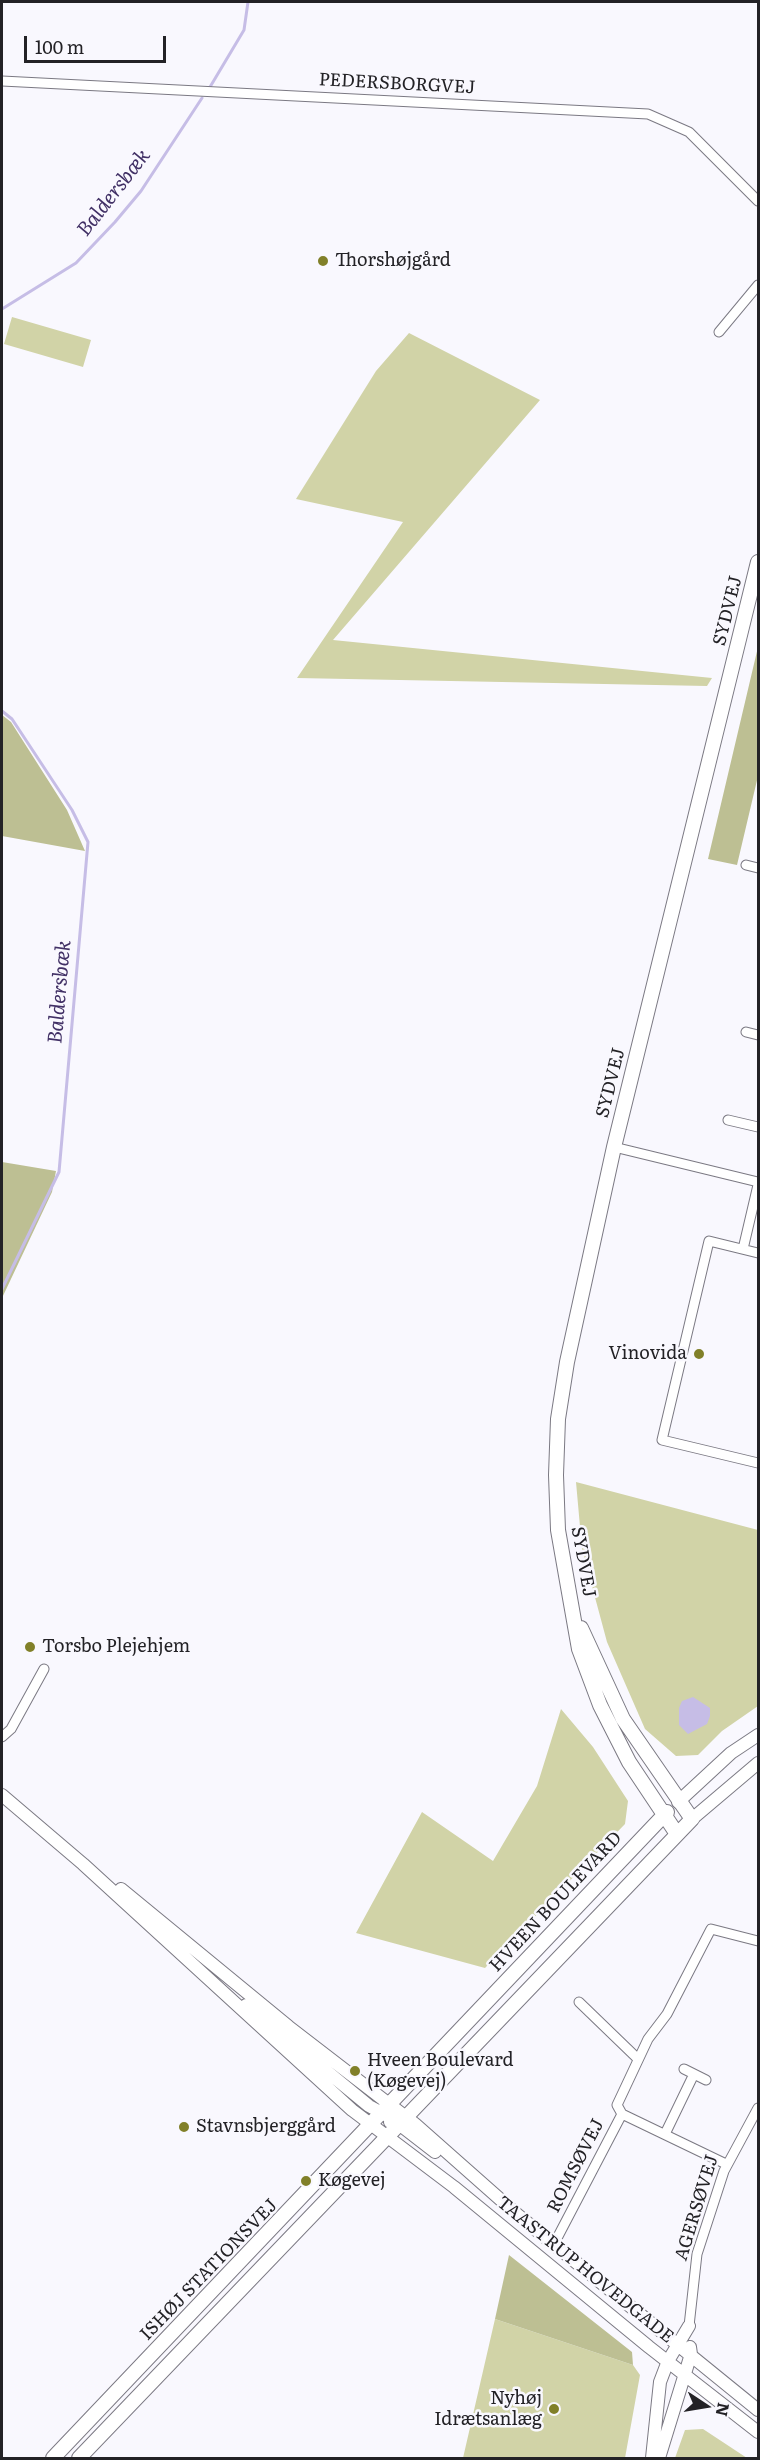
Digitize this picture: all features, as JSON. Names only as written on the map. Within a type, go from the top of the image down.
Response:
[{"type":"main road","name":"SYDVEJ","points":[[677,1834],[641,1784],[600,1705],[579,1649],[576,1618],[566,1581],[558,1530],[556,1475],[558,1419],[567,1362],[614,1147],[759,562]]},
{"type":"main road","name":"SYDVEJ","points":[[576,1618],[623,1719],[678,1802],[692,1819]]},
{"type":"main road","name":"HVEEN BOULEVARD","points":[[386,2110],[678,1802]]},
{"type":"main road","points":[[402,2121],[692,1819]]},
{"type":"main road","name":"ISHØJ STATIONSVEJ","points":[[53,2458],[386,2110]]},
{"type":"main road","name":"ISHØJ STATIONSVEJ","points":[[79,2458],[402,2121]]},
{"type":"street","name":"PEDERSBORGVEJ","points":[[2,81],[648,114],[689,132],[759,201]]},
{"type":"street","points":[[719,332],[759,285]]},
{"type":"street","points":[[746,865],[759,868]]},
{"type":"street","points":[[746,1032],[759,1035]]},
{"type":"street","points":[[728,1120],[759,1127]]},
{"type":"street","points":[[614,1147],[759,1184],[743,1249]]},
{"type":"street","points":[[759,1253],[710,1241],[662,1440],[759,1463]]},
{"type":"street","points":[[2,1737],[11,1729],[44,1669]]},
{"type":"street","name":"HVEEN BOULEVARD","points":[[678,1802],[731,1753],[759,1735]]},
{"type":"street","points":[[692,1819],[759,1762]]},
{"type":"street","points":[[2,1795],[83,1864],[330,2091],[388,2137]]},
{"type":"street","points":[[83,1864],[123,1890],[386,2110]]},
{"type":"street","points":[[622,2114],[617,2104],[638,2059],[648,2039],[667,2014],[711,1929],[759,1941]]},
{"type":"street","points":[[209,1981],[246,2005],[402,2121]]},
{"type":"street","points":[[579,2002],[638,2059]]},
{"type":"street","points":[[684,2069],[706,2080]]},
{"type":"street","points":[[665,2134],[694,2074]]},
{"type":"street","name":"AGERSØVEJ","points":[[689,2326],[698,2254],[726,2164],[759,2108]]},
{"type":"street","name":"ROMSØVEJ","points":[[554,2244],[622,2114],[726,2164]]},
{"type":"street","points":[[372,2125],[380,2122],[402,2121]]},
{"type":"street","name":"TAASTRUP HOVEDGADE","points":[[402,2121],[759,2410]]},
{"type":"street","name":"TAASTRUP HOVEDGADE","points":[[388,2137],[454,2187],[759,2432]]},
{"type":"street","points":[[652,2458],[660,2382],[668,2361],[689,2326]]},
{"type":"street","points":[[659,2458],[691,2354],[689,2326]]},
{"type":"green space","points":[[12,317],[91,340],[83,367],[4,344]]},
{"type":"green space","points":[[409,333],[540,400],[333,640],[712,678],[707,686],[297,678],[403,522],[296,499],[376,371]]},
{"type":"green space","points":[[758,647],[758,776],[737,865],[708,859]]},
{"type":"green space","points":[[2,715],[11,722],[67,810],[85,851],[2,836]]},
{"type":"green space","points":[[2,1162],[56,1171],[52,1192],[2,1298]]},
{"type":"green space","points":[[576,1482],[758,1530],[758,1706],[722,1731],[698,1755],[676,1756],[645,1729],[607,1642],[582,1549]]},
{"type":"green space","points":[[561,1709],[593,1747],[628,1801],[625,1824],[485,1968],[356,1933],[422,1812],[493,1861],[537,1786]]},
{"type":"green space","points":[[509,2255],[632,2352],[633,2365],[495,2319]]},
{"type":"green space","name":"Nyhøj Idrætsanlæg","points":[[495,2319],[633,2365],[640,2375],[625,2458],[463,2458]]},
{"type":"green space","points":[[703,2429],[747,2458],[675,2458],[685,2430]]},
{"type":"shaded area","points":[[693,1697],[710,1708],[710,1716],[707,1724],[688,1734],[679,1725],[679,1708],[682,1701]]},
{"type":"waterway","name":"Baldersbæk","points":[[210,87],[244,30],[248,2]]},
{"type":"waterway","name":"Baldersbæk","points":[[2,309],[76,263],[115,222],[141,191],[202,98]]},
{"type":"waterway","name":"Baldersbæk","points":[[2,711],[12,719],[72,810],[88,842],[59,1172],[2,1289]]},
{"type":"place","name":"Thorshøjgård","points":[[323,261]]},
{"type":"place","name":"Vinovida","points":[[699,1354]]},
{"type":"place","name":"Torsbo Plejehjem","points":[[30,1647]]},
{"type":"place","name":"Hveen Boulevard (Køgevej)","points":[[355,2071]]},
{"type":"place","name":"Stavnsbjerggård","points":[[184,2127]]},
{"type":"place","name":"Køgevej","points":[[306,2181]]},
{"type":"place","name":"Nyhøj Idrætsanlæg","points":[[554,2409]]}]
